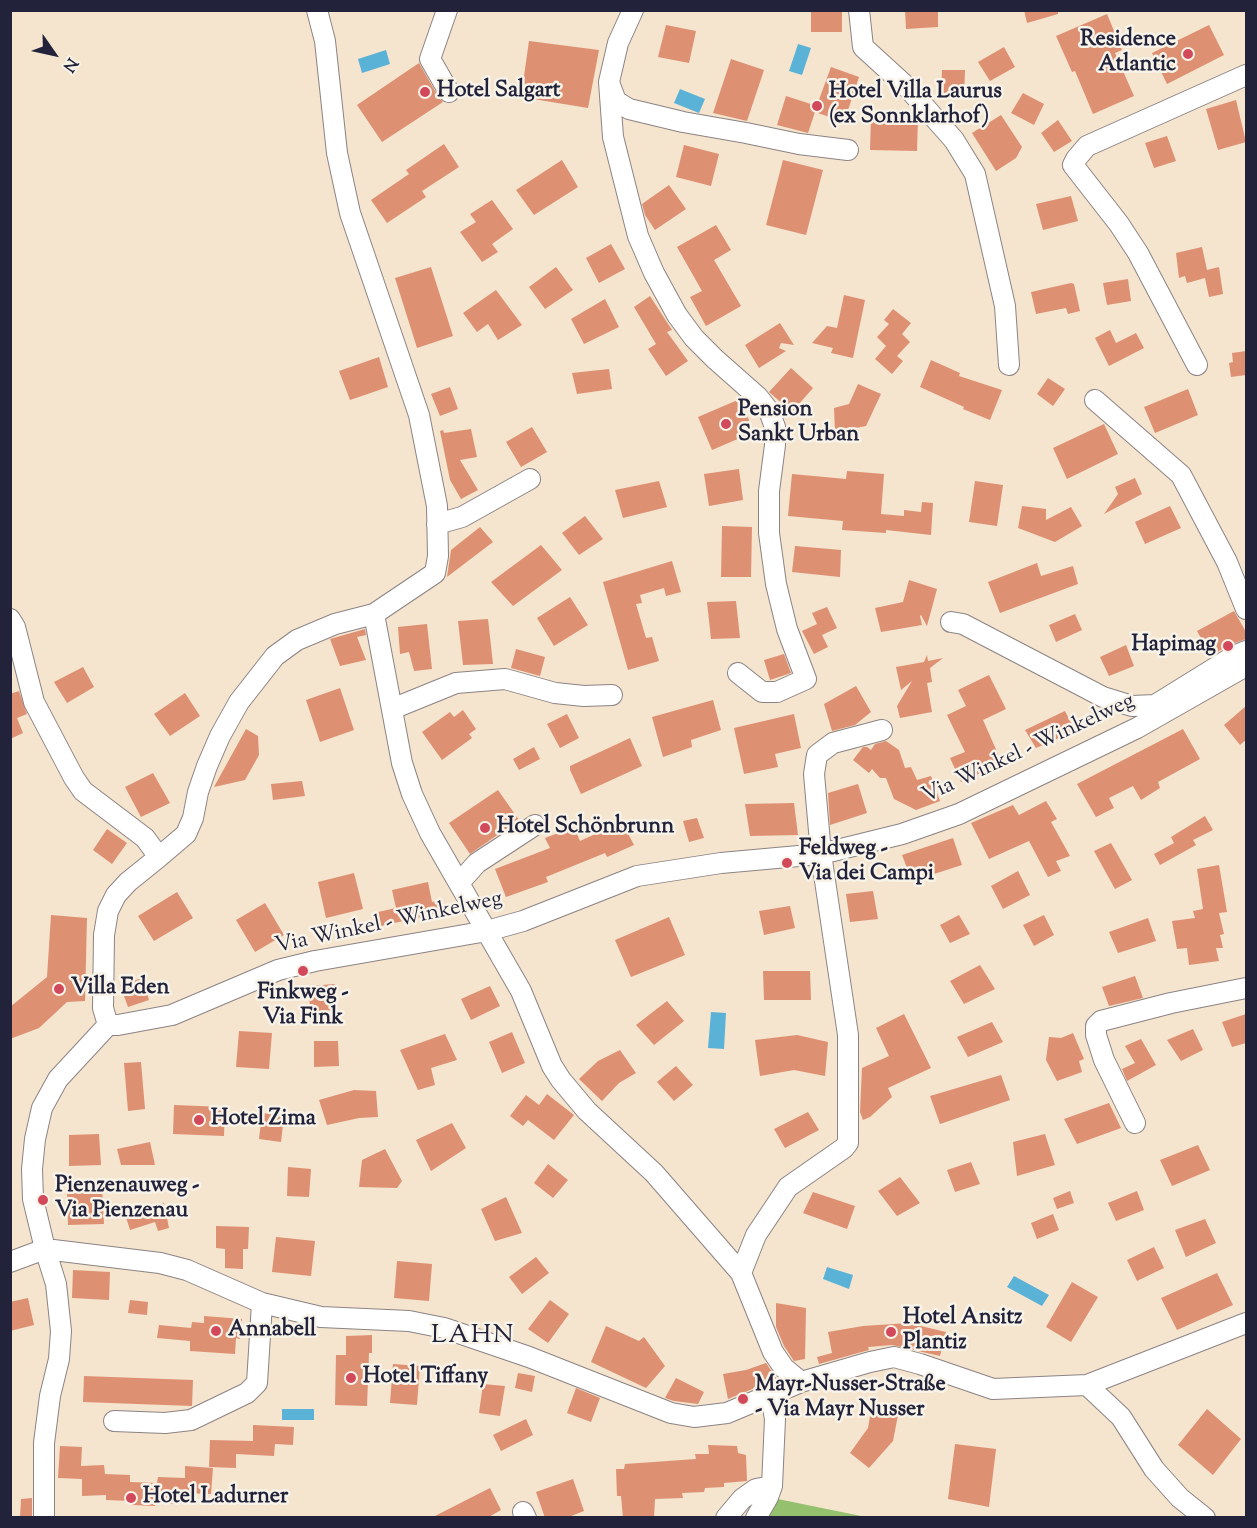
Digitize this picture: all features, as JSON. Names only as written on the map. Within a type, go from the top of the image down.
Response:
[{"type":"street","points":[[44,1518],[44,1443],[50,1396],[59,1359],[61,1331],[56,1284],[33,1199],[34,1139],[42,1108],[58,1078],[108,1025],[103,1008],[104,935],[108,911],[116,895],[128,882],[186,834],[194,818],[198,792],[207,766],[220,736],[239,702],[275,656],[297,640],[335,624],[374,614],[435,573],[438,556],[437,506],[419,415],[350,213],[337,153],[325,41],[317,10]]},
{"type":"street","points":[[447,10],[430,59],[449,92]]},
{"type":"street","points":[[633,10],[618,43],[609,82],[613,137],[638,236],[654,273],[677,315],[694,338],[758,397],[773,419],[775,446],[769,491],[769,533],[776,584],[787,629],[806,679],[777,692],[762,692],[738,673]]},
{"type":"street","points":[[859,10],[863,47],[908,88],[954,140],[975,174],[1005,306],[1009,365]]},
{"type":"street","points":[[1197,366],[1138,253],[1119,224],[1073,165],[1087,146],[1246,75]]},
{"type":"street","points":[[609,82],[616,101],[629,109],[682,122],[799,144],[848,150]]},
{"type":"street","points":[[1095,400],[1181,476],[1227,562],[1246,609]]},
{"type":"street","points":[[437,524],[462,517],[530,479]]},
{"type":"street","points":[[374,614],[402,764],[412,794],[430,833],[521,991],[552,1066],[587,1111],[654,1173],[741,1273],[773,1352],[784,1368],[801,1382]]},
{"type":"street","points":[[10,619],[15,627],[34,702],[74,778],[83,791],[146,838],[159,857]]},
{"type":"street","points":[[951,622],[963,624],[1103,697],[1132,706],[1155,705],[1234,656],[1246,651]]},
{"type":"street","name":"Via Winkel - Winkelweg","points":[[108,1025],[172,1015],[278,970],[315,961],[487,931],[523,921],[637,876],[721,863],[821,854],[902,834],[959,814],[1137,728],[1246,666]]},
{"type":"street","points":[[392,709],[456,682],[505,680],[555,693],[584,696],[612,695]]},
{"type":"street","points":[[741,1273],[756,1235],[788,1187],[848,1143],[848,1035],[821,854],[814,774],[817,755],[833,743],[882,730]]},
{"type":"street","points":[[459,883],[477,863],[535,825]]},
{"type":"street","points":[[1135,1123],[1104,1060],[1096,1035],[1096,1026],[1101,1022],[1171,1003],[1246,988]]},
{"type":"street","points":[[10,1262],[45,1249],[160,1263],[187,1270],[262,1303],[321,1317],[408,1321],[444,1328],[529,1357],[671,1413],[694,1417],[727,1413],[801,1382],[894,1357],[993,1389],[1087,1385],[1246,1323]]},
{"type":"street","points":[[114,1421],[165,1423],[191,1420],[247,1393],[257,1383],[262,1303]]},
{"type":"street","points":[[1087,1385],[1120,1418],[1154,1470],[1180,1498],[1205,1518]]},
{"type":"street","points":[[756,1518],[772,1486],[776,1419],[771,1395]]},
{"type":"street","points":[[726,1518],[742,1499],[756,1489],[772,1486]]},
{"type":"green space","points":[[768,1497],[866,1517],[756,1518]]},
{"type":"water","points":[[798,44],[811,48],[802,75],[789,71]]},
{"type":"water","points":[[386,50],[390,64],[362,73],[358,59]]},
{"type":"water","points":[[680,89],[705,99],[699,113],[674,103]]},
{"type":"water","points":[[711,1012],[726,1013],[724,1049],[708,1048]]},
{"type":"water","points":[[827,1267],[853,1275],[849,1289],[823,1279]]},
{"type":"water","points":[[1014,1276],[1049,1295],[1042,1306],[1007,1287]]},
{"type":"water","points":[[282,1409],[314,1409],[314,1420],[282,1420]]},
{"type":"building","points":[[811,10],[842,10],[842,32],[811,32]]},
{"type":"building","points":[[905,10],[938,10],[938,27],[906,29]]},
{"type":"building","points":[[1024,10],[1058,10],[1058,14],[1027,23]]},
{"type":"building","points":[[1107,14],[1122,50],[1115,53],[1134,96],[1093,114],[1075,71],[1072,72],[1056,36]]},
{"type":"building","points":[[666,25],[696,31],[689,63],[658,57]]},
{"type":"building","name":"Residence Atlantic","points":[[1209,25],[1224,55],[1167,84],[1152,53]]},
{"type":"building","points":[[529,41],[599,50],[588,108],[521,97]]},
{"type":"building","points":[[1004,47],[1015,67],[990,81],[978,62]]},
{"type":"building","points":[[731,59],[764,70],[747,121],[713,113]]},
{"type":"building","points":[[419,63],[443,102],[382,142],[357,105]]},
{"type":"building","points":[[831,67],[859,77],[844,122],[815,112],[808,133],[777,125],[786,96],[817,106]]},
{"type":"building","points":[[942,70],[965,70],[964,98],[941,98]]},
{"type":"building","points":[[1023,93],[1044,104],[1034,125],[1011,113]]},
{"type":"building","points":[[1236,100],[1246,142],[1218,150],[1206,109]]},
{"type":"building","points":[[1001,115],[1022,147],[1016,158],[996,171],[972,133]]},
{"type":"building","points":[[871,117],[918,118],[917,151],[870,150]]},
{"type":"building","points":[[1058,120],[1072,141],[1054,152],[1041,133]]},
{"type":"building","points":[[1167,136],[1176,161],[1154,168],[1145,143]]},
{"type":"building","points":[[444,144],[459,167],[422,191],[426,197],[387,223],[371,200],[409,174],[406,170]]},
{"type":"building","points":[[684,145],[719,154],[711,186],[676,177]]},
{"type":"building","points":[[562,160],[578,187],[534,215],[516,190]]},
{"type":"building","points":[[783,160],[823,170],[806,235],[766,225]]},
{"type":"building","points":[[669,185],[686,209],[655,230],[645,215],[642,204]]},
{"type":"building","points":[[1071,196],[1078,221],[1043,230],[1036,204]]},
{"type":"building","points":[[492,200],[513,229],[492,244],[498,252],[482,262],[460,232],[476,222],[470,214]]},
{"type":"building","points":[[716,225],[731,250],[714,260],[741,306],[706,326],[690,297],[702,291],[677,247]]},
{"type":"building","points":[[611,244],[625,269],[599,283],[586,258]]},
{"type":"building","points":[[1202,247],[1207,270],[1219,267],[1223,294],[1209,297],[1205,278],[1187,283],[1185,276],[1179,278],[1176,253]]},
{"type":"building","points":[[431,267],[453,336],[417,348],[395,278]]},
{"type":"building","points":[[556,267],[573,290],[545,309],[529,287]]},
{"type":"building","points":[[1128,279],[1131,301],[1107,305],[1103,283]]},
{"type":"building","points":[[1074,284],[1080,311],[1068,314],[1066,308],[1036,314],[1031,292]]},
{"type":"building","points":[[496,290],[522,325],[498,340],[488,324],[477,332],[463,313]]},
{"type":"building","points":[[844,295],[865,300],[853,358],[831,353],[833,348],[812,343],[827,326],[837,328]]},
{"type":"building","points":[[650,296],[672,330],[667,332],[688,361],[666,376],[648,349],[656,344],[634,307]]},
{"type":"building","points":[[605,299],[619,327],[584,344],[571,319]]},
{"type":"building","points":[[893,309],[911,323],[902,334],[910,342],[897,356],[903,361],[892,374],[875,359],[886,346],[877,337],[889,324],[884,320]]},
{"type":"building","points":[[780,323],[794,345],[781,343],[779,348],[786,351],[759,368],[745,345]]},
{"type":"building","points":[[1110,330],[1116,343],[1136,333],[1144,348],[1109,366],[1095,338]]},
{"type":"building","points":[[1246,351],[1246,375],[1231,377],[1229,363],[1233,362],[1232,353]]},
{"type":"building","points":[[379,357],[388,387],[350,400],[339,371]]},
{"type":"building","points":[[931,360],[960,373],[959,376],[1002,390],[990,420],[920,387]]},
{"type":"building","points":[[791,368],[813,388],[792,412],[769,392]]},
{"type":"building","points":[[609,369],[612,389],[577,394],[572,373]]},
{"type":"building","points":[[1048,378],[1065,389],[1053,406],[1037,394]]},
{"type":"building","points":[[858,384],[881,394],[866,426],[835,432],[834,408],[849,404]]},
{"type":"building","points":[[450,387],[458,409],[440,416],[431,394]]},
{"type":"building","points":[[1188,389],[1198,415],[1155,433],[1144,407]]},
{"type":"building","name":"Pension Sankt Urban","points":[[740,399],[754,432],[712,450],[698,417]]},
{"type":"building","points":[[1104,424],[1118,454],[1067,479],[1053,448]]},
{"type":"building","points":[[532,427],[547,452],[521,467],[506,442]]},
{"type":"building","points":[[471,429],[477,457],[460,460],[478,490],[461,499],[450,480],[440,431],[443,430],[444,433]]},
{"type":"building","points":[[739,469],[743,500],[709,506],[704,474]]},
{"type":"building","points":[[847,471],[884,474],[881,514],[904,516],[904,510],[921,512],[922,502],[933,503],[931,535],[886,530],[886,533],[842,530],[843,521],[788,516],[792,474],[846,479]]},
{"type":"building","points":[[1135,478],[1142,494],[1104,514],[1118,494],[1115,487]]},
{"type":"building","points":[[659,481],[667,507],[623,518],[615,490]]},
{"type":"building","points":[[975,481],[1003,485],[997,526],[969,522]]},
{"type":"building","points":[[1022,506],[1046,509],[1046,520],[1071,507],[1082,526],[1055,542],[1018,528]]},
{"type":"building","points":[[1170,506],[1181,528],[1145,544],[1135,522]]},
{"type":"building","points":[[585,516],[603,539],[579,555],[562,533]]},
{"type":"building","points":[[722,526],[752,527],[751,577],[721,577]]},
{"type":"building","points":[[480,527],[493,542],[447,577],[451,550]]},
{"type":"building","points":[[541,545],[562,570],[513,606],[491,582]]},
{"type":"building","points":[[795,546],[841,550],[840,577],[792,572]]},
{"type":"building","points":[[672,561],[681,592],[666,596],[664,588],[640,595],[642,603],[636,604],[646,638],[652,637],[659,661],[628,670],[603,582]]},
{"type":"building","points":[[1037,563],[1041,576],[1073,566],[1078,584],[1000,613],[988,582]]},
{"type":"building","points":[[909,580],[937,589],[927,626],[921,615],[922,625],[881,632],[875,608],[903,602]]},
{"type":"building","points":[[570,597],[588,625],[554,646],[537,618]]},
{"type":"building","points":[[736,601],[740,638],[711,639],[707,602]]},
{"type":"building","points":[[827,607],[837,628],[822,635],[828,647],[814,654],[802,631],[817,624],[812,613]]},
{"type":"building","points":[[1234,611],[1246,632],[1246,639],[1229,645],[1211,656],[1197,631]]},
{"type":"building","points":[[1075,614],[1082,630],[1056,642],[1049,625]]},
{"type":"building","points":[[488,619],[493,664],[463,665],[458,621]]},
{"type":"building","points":[[427,624],[432,669],[414,671],[409,652],[400,654],[398,627]]},
{"type":"building","points":[[365,629],[366,635],[357,637],[366,660],[340,666],[330,639]]},
{"type":"building","points":[[1126,645],[1134,666],[1109,676],[1100,657]]},
{"type":"building","points":[[516,649],[545,657],[540,676],[511,668]]},
{"type":"building","points":[[784,654],[791,673],[770,680],[764,660]]},
{"type":"building","points":[[927,655],[928,661],[943,658],[930,668],[932,682],[927,683],[932,712],[900,718],[897,706],[912,681],[901,690],[896,667],[924,662]]},
{"type":"building","points":[[83,667],[94,687],[67,703],[54,682]]},
{"type":"building","points":[[989,675],[1006,709],[983,720],[1002,763],[961,782],[950,758],[965,752],[947,715],[966,706],[958,690]]},
{"type":"building","points":[[856,686],[871,712],[855,725],[832,731],[824,704]]},
{"type":"building","points":[[340,688],[354,730],[320,742],[306,700]]},
{"type":"building","points":[[19,691],[27,714],[17,718],[23,733],[10,739],[10,694]]},
{"type":"building","points":[[185,693],[200,716],[170,736],[154,714]]},
{"type":"building","points":[[713,700],[721,730],[691,740],[692,747],[663,757],[652,717]]},
{"type":"building","points":[[1246,706],[1246,740],[1240,745],[1224,725]]},
{"type":"building","points":[[463,710],[476,729],[469,734],[472,738],[442,760],[422,732],[450,712],[454,717]]},
{"type":"building","points":[[1065,711],[1075,731],[1036,748],[1025,730]]},
{"type":"building","points":[[567,714],[579,738],[560,748],[547,724]]},
{"type":"building","points":[[794,714],[801,748],[775,754],[778,767],[744,774],[734,728]]},
{"type":"building","points":[[246,729],[258,736],[259,755],[245,780],[214,787]]},
{"type":"building","points":[[1183,729],[1200,759],[1158,782],[1160,788],[1141,800],[1133,786],[1109,798],[1114,808],[1096,817],[1077,784]]},
{"type":"building","points":[[630,738],[642,766],[581,794],[570,766]]},
{"type":"building","points":[[886,741],[899,750],[905,768],[911,767],[917,780],[931,776],[940,801],[916,810],[894,799],[886,778],[880,778],[872,769],[869,773],[853,760],[863,747],[871,750],[875,744]]},
{"type":"building","points":[[534,747],[540,759],[519,770],[513,759]]},
{"type":"building","points":[[153,773],[170,803],[141,817],[125,787]]},
{"type":"building","points":[[302,781],[305,796],[273,800],[271,784]]},
{"type":"building","points":[[858,784],[867,813],[830,825],[828,793]]},
{"type":"building","points":[[498,790],[519,820],[470,854],[449,823]]},
{"type":"building","points":[[1046,801],[1057,819],[1051,822],[1070,856],[1056,861],[1061,871],[1048,877],[1029,841],[989,859],[971,823],[1013,805],[1019,815]]},
{"type":"building","points":[[794,803],[798,835],[750,836],[745,804]]},
{"type":"building","points":[[1205,816],[1213,830],[1193,840],[1196,845],[1160,865],[1154,854],[1174,843],[1171,837]]},
{"type":"building","points":[[697,818],[704,838],[689,842],[683,821]]},
{"type":"building","points":[[622,822],[634,845],[607,857],[605,853],[546,877],[548,882],[506,897],[495,869],[550,848],[545,838],[574,827],[580,841]]},
{"type":"building","points":[[107,829],[127,843],[112,864],[93,850]]},
{"type":"building","points":[[953,838],[962,865],[912,881],[902,855]]},
{"type":"building","points":[[1111,843],[1132,880],[1115,889],[1094,851]]},
{"type":"building","points":[[1219,865],[1227,912],[1219,913],[1224,934],[1220,935],[1223,948],[1216,948],[1219,961],[1189,965],[1187,948],[1177,949],[1172,921],[1195,918],[1193,911],[1203,909],[1197,869]]},
{"type":"building","points":[[1018,871],[1030,895],[1003,909],[991,886]]},
{"type":"building","points":[[354,873],[363,909],[326,918],[318,882]]},
{"type":"building","points":[[428,882],[432,902],[441,900],[443,912],[381,926],[378,912],[396,908],[392,890]]},
{"type":"building","points":[[873,891],[878,919],[850,922],[846,894]]},
{"type":"building","points":[[177,892],[193,918],[154,941],[138,916]]},
{"type":"building","points":[[265,903],[284,935],[255,952],[236,920]]},
{"type":"building","points":[[790,906],[795,928],[764,935],[759,911]]},
{"type":"building","name":"Villa Eden","points":[[51,915],[87,918],[85,1001],[67,1002],[39,1028],[10,1039],[10,1007],[47,977]]},
{"type":"building","points":[[959,915],[970,934],[950,943],[940,925]]},
{"type":"building","points":[[1044,915],[1054,935],[1034,946],[1023,925]]},
{"type":"building","points":[[669,917],[685,955],[631,977],[615,940]]},
{"type":"building","points":[[1148,918],[1156,941],[1118,953],[1109,932]]},
{"type":"building","points":[[980,965],[995,989],[964,1004],[950,981]]},
{"type":"building","points":[[763,971],[810,971],[811,1000],[764,1000]]},
{"type":"building","points":[[1135,976],[1143,998],[1109,1006],[1102,987]]},
{"type":"building","points":[[142,978],[149,1000],[128,1007],[120,985]]},
{"type":"building","points":[[335,984],[336,1010],[310,1012],[309,986]]},
{"type":"building","points":[[490,986],[500,1006],[471,1020],[461,999]]},
{"type":"building","points":[[667,1001],[684,1021],[654,1045],[636,1025]]},
{"type":"building","points":[[904,1014],[931,1068],[888,1088],[892,1097],[870,1117],[863,1120],[860,1112],[862,1068],[889,1056],[876,1028]]},
{"type":"building","points":[[1246,1014],[1246,1043],[1232,1047],[1222,1022]]},
{"type":"building","points":[[992,1022],[1003,1042],[968,1057],[957,1037]]},
{"type":"building","points":[[1193,1029],[1203,1050],[1181,1061],[1167,1040]]},
{"type":"building","points":[[239,1031],[272,1033],[269,1069],[236,1067]]},
{"type":"building","points":[[512,1032],[525,1063],[502,1073],[489,1042]]},
{"type":"building","points":[[1073,1033],[1084,1059],[1079,1061],[1082,1072],[1057,1081],[1046,1060],[1049,1037],[1061,1038]]},
{"type":"building","points":[[445,1034],[457,1060],[431,1068],[435,1085],[418,1090],[400,1050]]},
{"type":"building","points":[[797,1035],[828,1042],[825,1076],[794,1070],[760,1076],[755,1040]]},
{"type":"building","points":[[1141,1039],[1156,1065],[1127,1081],[1122,1069],[1135,1063],[1125,1046]]},
{"type":"building","points":[[314,1041],[338,1041],[339,1066],[314,1067]]},
{"type":"building","points":[[620,1050],[636,1073],[619,1083],[602,1101],[579,1079],[598,1061]]},
{"type":"building","points":[[141,1062],[145,1109],[128,1111],[124,1063]]},
{"type":"building","points":[[676,1066],[693,1085],[674,1101],[657,1082]]},
{"type":"building","points":[[1001,1075],[1010,1100],[940,1124],[930,1096]]},
{"type":"building","points":[[354,1090],[376,1091],[378,1117],[359,1118],[327,1125],[319,1100]]},
{"type":"building","points":[[547,1094],[574,1115],[554,1140],[528,1120],[523,1126],[510,1116],[526,1095],[539,1105]]},
{"type":"building","points":[[1109,1103],[1121,1128],[1077,1144],[1064,1119]]},
{"type":"building","name":"Hotel Zima","points":[[174,1105],[225,1107],[224,1136],[173,1134]]},
{"type":"building","points":[[808,1112],[819,1130],[785,1148],[774,1129]]},
{"type":"building","points":[[262,1113],[284,1116],[281,1142],[259,1139]]},
{"type":"building","points":[[452,1123],[466,1148],[431,1171],[416,1140]]},
{"type":"building","points":[[99,1134],[101,1165],[69,1166],[69,1135]]},
{"type":"building","points":[[1045,1134],[1055,1165],[1017,1176],[1013,1142]]},
{"type":"building","points":[[150,1142],[155,1165],[121,1165],[117,1149]]},
{"type":"building","points":[[1198,1145],[1210,1170],[1172,1186],[1160,1160]]},
{"type":"building","points":[[385,1149],[402,1181],[397,1188],[359,1187],[362,1160]]},
{"type":"building","points":[[971,1162],[980,1184],[955,1192],[947,1170]]},
{"type":"building","points":[[548,1164],[568,1180],[553,1198],[534,1183]]},
{"type":"building","points":[[288,1167],[311,1169],[309,1197],[287,1196]]},
{"type":"building","points":[[900,1177],[920,1203],[897,1216],[878,1191]]},
{"type":"building","points":[[102,1187],[104,1224],[68,1225],[67,1189]]},
{"type":"building","points":[[1070,1191],[1074,1203],[1057,1209],[1053,1198]]},
{"type":"building","points":[[1137,1191],[1144,1210],[1116,1221],[1108,1203]]},
{"type":"building","points":[[813,1192],[855,1206],[847,1229],[803,1213]]},
{"type":"building","points":[[506,1197],[522,1233],[495,1241],[481,1209]]},
{"type":"building","points":[[164,1203],[169,1228],[158,1231],[155,1222],[130,1230],[124,1211],[147,1204],[148,1206]]},
{"type":"building","points":[[1053,1214],[1059,1230],[1037,1239],[1031,1223]]},
{"type":"building","points":[[1205,1219],[1216,1243],[1186,1257],[1175,1230]]},
{"type":"building","points":[[216,1226],[249,1227],[248,1249],[243,1249],[243,1269],[225,1268],[225,1249],[216,1248]]},
{"type":"building","points":[[276,1237],[315,1241],[311,1276],[272,1272]]},
{"type":"building","points":[[1154,1247],[1164,1268],[1137,1281],[1127,1260]]},
{"type":"building","points":[[536,1257],[549,1273],[522,1294],[509,1277]]},
{"type":"building","points":[[397,1261],[432,1264],[429,1301],[394,1298]]},
{"type":"building","points":[[73,1270],[110,1272],[109,1300],[72,1298]]},
{"type":"building","points":[[1217,1273],[1233,1305],[1177,1330],[1161,1298]]},
{"type":"building","points":[[1072,1282],[1098,1297],[1071,1342],[1046,1327]]},
{"type":"building","points":[[28,1298],[34,1325],[10,1331],[10,1302]]},
{"type":"building","points":[[130,1300],[148,1302],[147,1315],[128,1313]]},
{"type":"building","points":[[550,1300],[569,1314],[548,1343],[528,1329]]},
{"type":"building","points":[[776,1303],[806,1308],[805,1359],[794,1361],[784,1346],[776,1327]]},
{"type":"building","name":"Annabell","points":[[204,1316],[242,1319],[240,1339],[236,1338],[235,1354],[190,1351],[190,1341],[157,1338],[159,1325],[191,1328],[192,1322],[204,1323]]},
{"type":"building","points":[[908,1323],[946,1332],[940,1356],[892,1345],[868,1347],[869,1350],[819,1364],[817,1357],[832,1353],[828,1332],[863,1326]]},
{"type":"building","points":[[606,1326],[639,1341],[644,1337],[665,1366],[646,1388],[591,1362]]},
{"type":"building","points":[[372,1335],[367,1406],[335,1405],[336,1355],[346,1355],[346,1336]]},
{"type":"building","points":[[766,1363],[777,1379],[728,1399],[723,1374],[746,1370]]},
{"type":"building","points":[[393,1364],[420,1366],[417,1405],[390,1403]]},
{"type":"building","points":[[518,1373],[535,1376],[532,1392],[515,1388]]},
{"type":"building","points":[[84,1376],[193,1380],[192,1406],[83,1402]]},
{"type":"building","points":[[676,1378],[704,1392],[698,1404],[665,1398]]},
{"type":"building","points":[[483,1384],[505,1386],[500,1416],[479,1413]]},
{"type":"building","points":[[576,1388],[600,1398],[591,1422],[567,1413]]},
{"type":"building","points":[[1207,1409],[1241,1439],[1213,1475],[1178,1445]]},
{"type":"building","points":[[871,1411],[898,1415],[893,1441],[869,1468],[850,1453],[868,1428]]},
{"type":"building","points":[[526,1419],[533,1435],[501,1451],[493,1435]]},
{"type":"building","points":[[253,1425],[294,1427],[293,1445],[275,1444],[274,1456],[236,1454],[236,1468],[209,1467],[210,1440],[253,1441]]},
{"type":"building","points":[[955,1444],[996,1449],[989,1507],[948,1499]]},
{"type":"building","points":[[708,1445],[737,1446],[738,1453],[746,1455],[747,1481],[724,1483],[724,1487],[705,1488],[704,1492],[682,1493],[683,1498],[655,1499],[654,1518],[623,1518],[621,1496],[617,1496],[616,1469],[624,1469],[625,1464],[696,1459],[695,1454],[709,1454]]},
{"type":"building","points":[[60,1446],[82,1447],[81,1466],[104,1465],[105,1474],[130,1475],[130,1482],[157,1483],[158,1477],[185,1478],[185,1466],[213,1468],[211,1494],[182,1493],[182,1504],[155,1503],[155,1506],[131,1505],[131,1501],[106,1500],[106,1495],[82,1496],[82,1479],[58,1478]]},
{"type":"building","points":[[573,1479],[584,1511],[566,1518],[545,1518],[536,1492]]},
{"type":"building","points":[[490,1488],[501,1510],[487,1518],[431,1518]]},
{"type":"building","points":[[32,1498],[32,1518],[20,1518],[21,1499]]},
{"type":"place","name":"Residence Atlantic","points":[[1188,54]]},
{"type":"place","name":"Hotel Salgart","points":[[425,92]]},
{"type":"place","name":"Hotel Villa Laurus (ex Sonnklarhof)","points":[[817,106]]},
{"type":"place","name":"Pension Sankt Urban","points":[[726,424]]},
{"type":"place","name":"Hapimag","points":[[1228,646]]},
{"type":"place","name":"Hotel Schönbrunn","points":[[485,828]]},
{"type":"place","name":"Feldweg - Via dei Campi","points":[[787,863]]},
{"type":"place","name":"Finkweg - Via Fink","points":[[303,971]]},
{"type":"place","name":"Villa Eden","points":[[59,989]]},
{"type":"place","name":"Hotel Zima","points":[[199,1120]]},
{"type":"place","name":"Pienzenauweg - Via Pienzenau","points":[[43,1200]]},
{"type":"place","name":"Annabell","points":[[216,1331]]},
{"type":"place","name":"Hotel Ansitz Plantiz","points":[[891,1332]]},
{"type":"place","name":"Hotel Tiffany","points":[[351,1378]]},
{"type":"place","name":"Mayr-Nusser-Straße - Via Mayr Nusser","points":[[743,1399]]},
{"type":"place","name":"Hotel Ladurner","points":[[131,1498]]},
{"type":"district","name":"LAHN","points":[[473,1338]]}]
